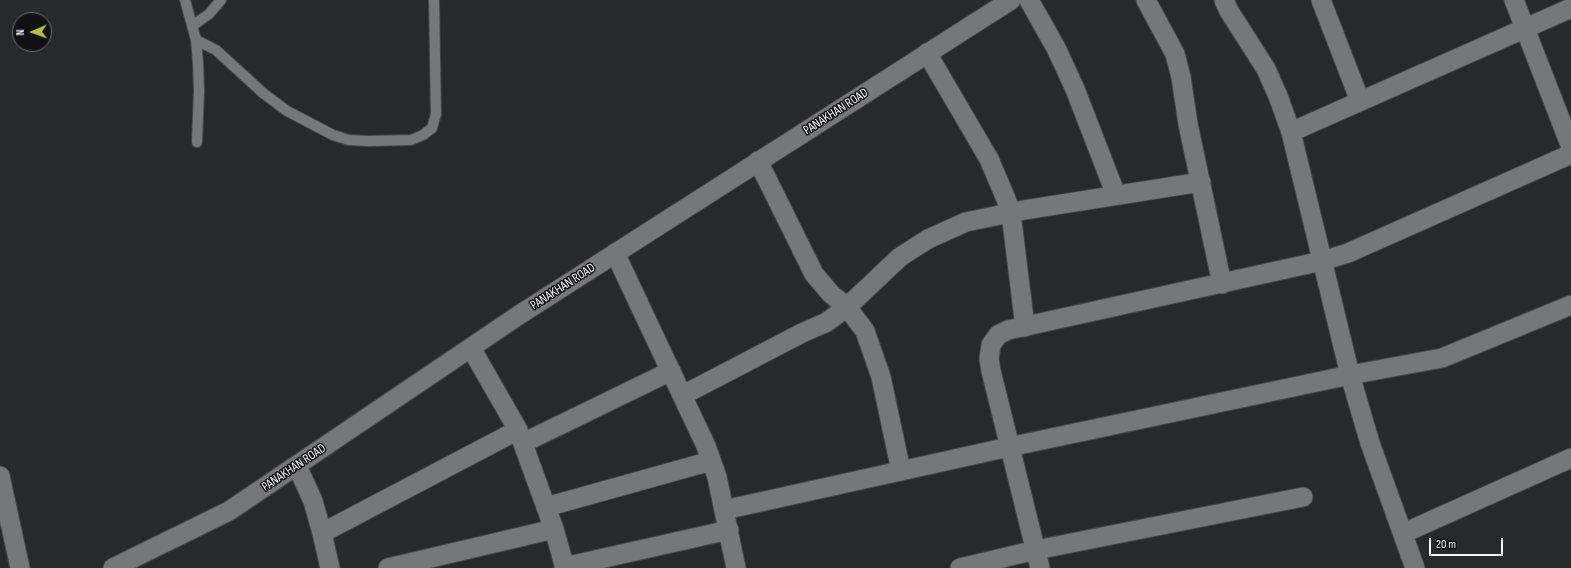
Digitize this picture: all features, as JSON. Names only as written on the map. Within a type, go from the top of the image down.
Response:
[{"type":"street","name":"PANAKHAN ROAD","points":[[113,568],[229,511],[615,253],[1011,0]]},
{"type":"street","points":[[1029,0],[1056,48],[1075,89],[1116,195]]},
{"type":"street","points":[[1146,0],[1175,54],[1181,77],[1188,124],[1222,284]]},
{"type":"street","points":[[1224,0],[1229,11],[1266,69],[1291,132],[1350,375],[1370,444],[1404,533],[1415,568]]},
{"type":"street","points":[[1321,0],[1360,101]]},
{"type":"street","points":[[1514,0],[1571,147]]},
{"type":"street","points":[[1291,132],[1571,8]]},
{"type":"street","points":[[927,53],[989,159],[1011,213],[1025,327]]},
{"type":"street","points":[[1038,559],[991,371],[990,359],[992,345],[998,335],[1008,330],[1222,284],[1322,261],[1348,253],[1571,154]]},
{"type":"street","points":[[758,161],[814,274],[831,294],[847,307],[865,331],[881,377],[901,471]]},
{"type":"street","points":[[683,395],[802,333],[827,322],[847,307],[900,258],[928,239],[966,222],[1116,195],[1201,182]]},
{"type":"street","points":[[615,253],[706,446],[717,477],[736,568]]},
{"type":"street","points":[[724,510],[1009,447],[1350,375],[1442,358],[1571,305]]},
{"type":"street","points":[[471,348],[521,436],[554,529],[564,567],[728,530]]},
{"type":"street","points":[[322,533],[521,436],[671,371]]},
{"type":"street","points":[[1404,533],[1571,458]]},
{"type":"street","points":[[546,507],[711,461]]},
{"type":"street","points":[[296,466],[313,501],[330,568]]},
{"type":"street","points":[[0,476],[20,568]]},
{"type":"street","points":[[960,568],[1038,559],[1303,496]]},
{"type":"street","points":[[388,568],[554,529]]},
{"type":"lane","points":[[185,0],[196,40],[199,91],[198,142]]},
{"type":"lane","points":[[192,26],[209,14],[221,0]]},
{"type":"lane","points":[[196,40],[216,50],[263,93],[287,111],[320,130],[333,136],[349,140],[368,142],[411,140],[423,135],[432,128],[436,114],[434,0]]}]
